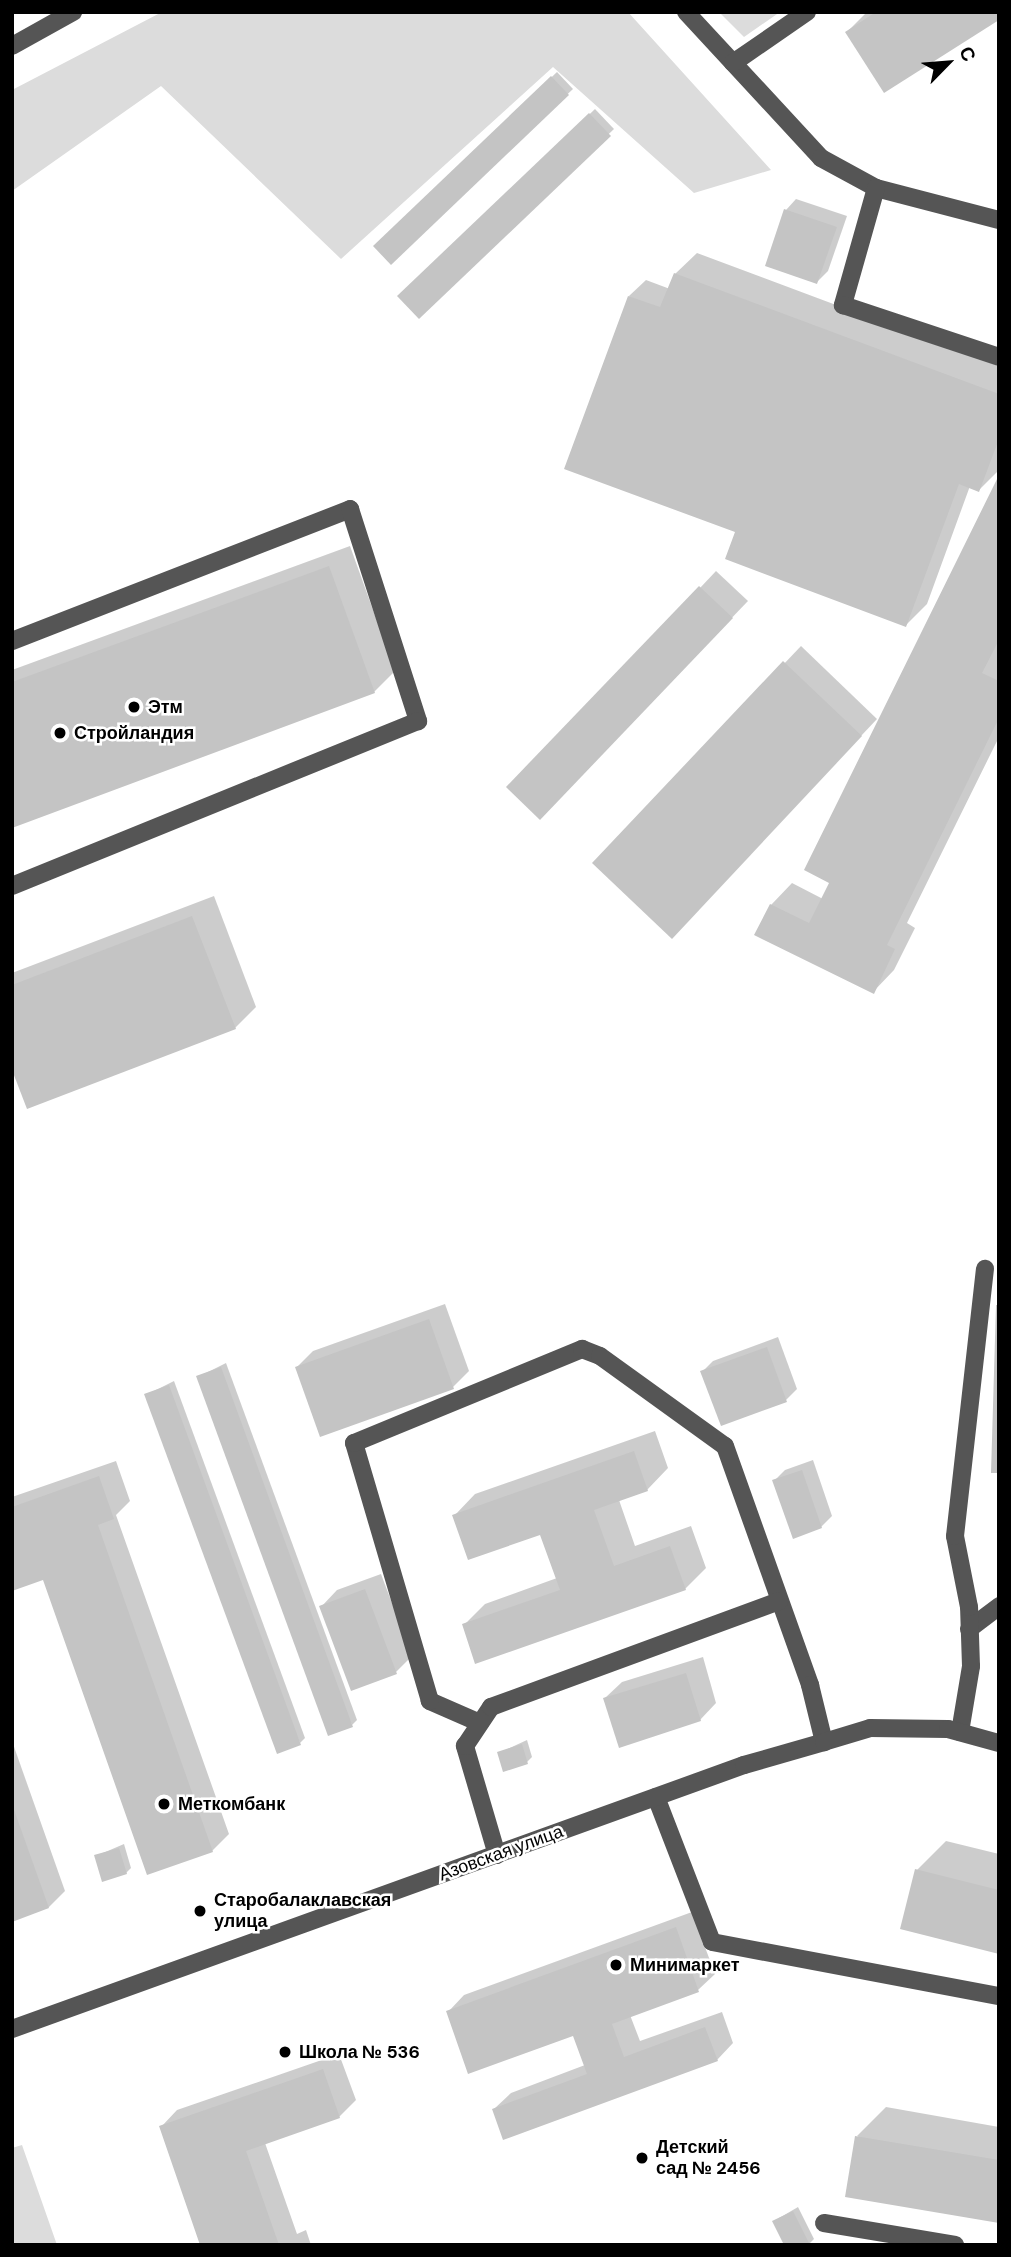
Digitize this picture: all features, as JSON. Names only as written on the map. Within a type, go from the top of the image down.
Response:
[{"type":"street","points":[[12,46],[73,12]]},
{"type":"street","points":[[685,12],[821,158],[876,188],[999,220]]},
{"type":"street","points":[[733,63],[807,12]]},
{"type":"street","points":[[876,188],[843,305],[999,357]]},
{"type":"street","points":[[12,640],[350,509],[418,721],[12,886]]},
{"type":"street","points":[[960,1732],[971,1666],[970,1629],[955,1536],[985,1269]]},
{"type":"street","points":[[480,1724],[430,1701],[354,1443],[582,1349],[600,1356],[725,1446],[810,1685],[824,1741]]},
{"type":"street","points":[[496,1855],[466,1746],[491,1707],[779,1601]]},
{"type":"street","points":[[970,1629],[999,1606]]},
{"type":"street","name":"Азовская улица","points":[[12,2029],[656,1797],[824,1741],[870,1728],[960,1732],[999,1743]]},
{"type":"street","points":[[656,1797],[712,1942],[999,1996]]},
{"type":"street","points":[[824,2222],[955,2245]]},
{"type":"shaded area","points":[[162,12],[628,12],[771,170],[694,193],[553,67],[341,259],[161,86],[12,191],[12,90]]},
{"type":"shaded area","points":[[719,12],[780,12],[744,37]]},
{"type":"shaded area","points":[[22,2145],[57,2245],[12,2245],[12,2148]]},
{"type":"building","points":[[876,12],[999,12],[999,20],[884,93],[845,32]]},
{"type":"building","points":[[551,76],[569,95],[391,265],[373,246]]},
{"type":"building","points":[[589,113],[611,136],[419,319],[397,296]]},
{"type":"building","points":[[784,209],[837,227],[817,284],[765,266]]},
{"type":"building","points":[[674,273],[999,394],[999,439],[979,492],[959,484],[906,627],[725,559],[735,532],[564,469],[628,296],[660,307]]},
{"type":"building","points":[[999,475],[999,640],[982,673],[999,681],[999,718],[887,945],[895,949],[874,994],[754,935],[770,904],[809,923],[829,883],[804,870]]},
{"type":"building","points":[[329,566],[375,693],[12,828],[12,682]]},
{"type":"building","points":[[699,586],[733,618],[540,820],[506,787]]},
{"type":"building","points":[[783,661],[862,736],[672,939],[592,863]]},
{"type":"building","points":[[192,916],[236,1029],[27,1109],[12,1070],[12,985]]},
{"type":"building","points":[[996,1305],[999,1305],[999,1473],[991,1473]]},
{"type":"building","points":[[429,1319],[454,1389],[320,1437],[295,1367]]},
{"type":"building","points":[[767,1347],[787,1402],[721,1426],[700,1371]]},
{"type":"building","points":[[221,1367],[353,1727],[328,1736],[196,1376]]},
{"type":"building","points":[[169,1385],[301,1745],[277,1754],[144,1394]]},
{"type":"building","points":[[634,1451],[648,1491],[594,1510],[614,1566],[670,1546],[686,1590],[475,1664],[462,1624],[560,1590],[540,1535],[468,1560],[452,1515]]},
{"type":"building","points":[[802,1470],[822,1528],[793,1539],[772,1480]]},
{"type":"building","points":[[99,1476],[114,1519],[98,1525],[213,1852],[147,1875],[43,1580],[12,1591],[12,1507]]},
{"type":"building","points":[[365,1589],[397,1674],[351,1691],[319,1606]]},
{"type":"building","points":[[686,1673],[701,1721],[619,1748],[603,1698]]},
{"type":"building","points":[[522,1744],[528,1764],[503,1772],[497,1752]]},
{"type":"building","points":[[12,1804],[49,1908],[12,1922]]},
{"type":"building","points":[[119,1848],[127,1874],[102,1882],[94,1855]]},
{"type":"building","points":[[915,1869],[999,1890],[999,1954],[900,1929]]},
{"type":"building","points":[[676,1927],[699,1992],[612,2024],[624,2057],[705,2027],[718,2061],[503,2140],[492,2109],[587,2074],[573,2036],[468,2074],[446,2011]]},
{"type":"building","points":[[323,2069],[340,2118],[246,2151],[279,2245],[200,2245],[159,2126]]},
{"type":"building","points":[[855,2136],[999,2160],[999,2223],[845,2197]]},
{"type":"building","points":[[793,2211],[810,2245],[784,2245],[772,2221]]},
{"type":"place","name":"Этм","points":[[134,707]]},
{"type":"place","name":"Стройландия","points":[[60,733]]},
{"type":"place","name":"Меткомбанк","points":[[164,1804]]},
{"type":"place","name":"Старобалаклавская улица","points":[[200,1911]]},
{"type":"place","name":"Минимаркет","points":[[616,1965]]},
{"type":"place","name":"Школа № 536","points":[[285,2052]]},
{"type":"place","name":"Детский сад № 2456","points":[[642,2158]]}]
